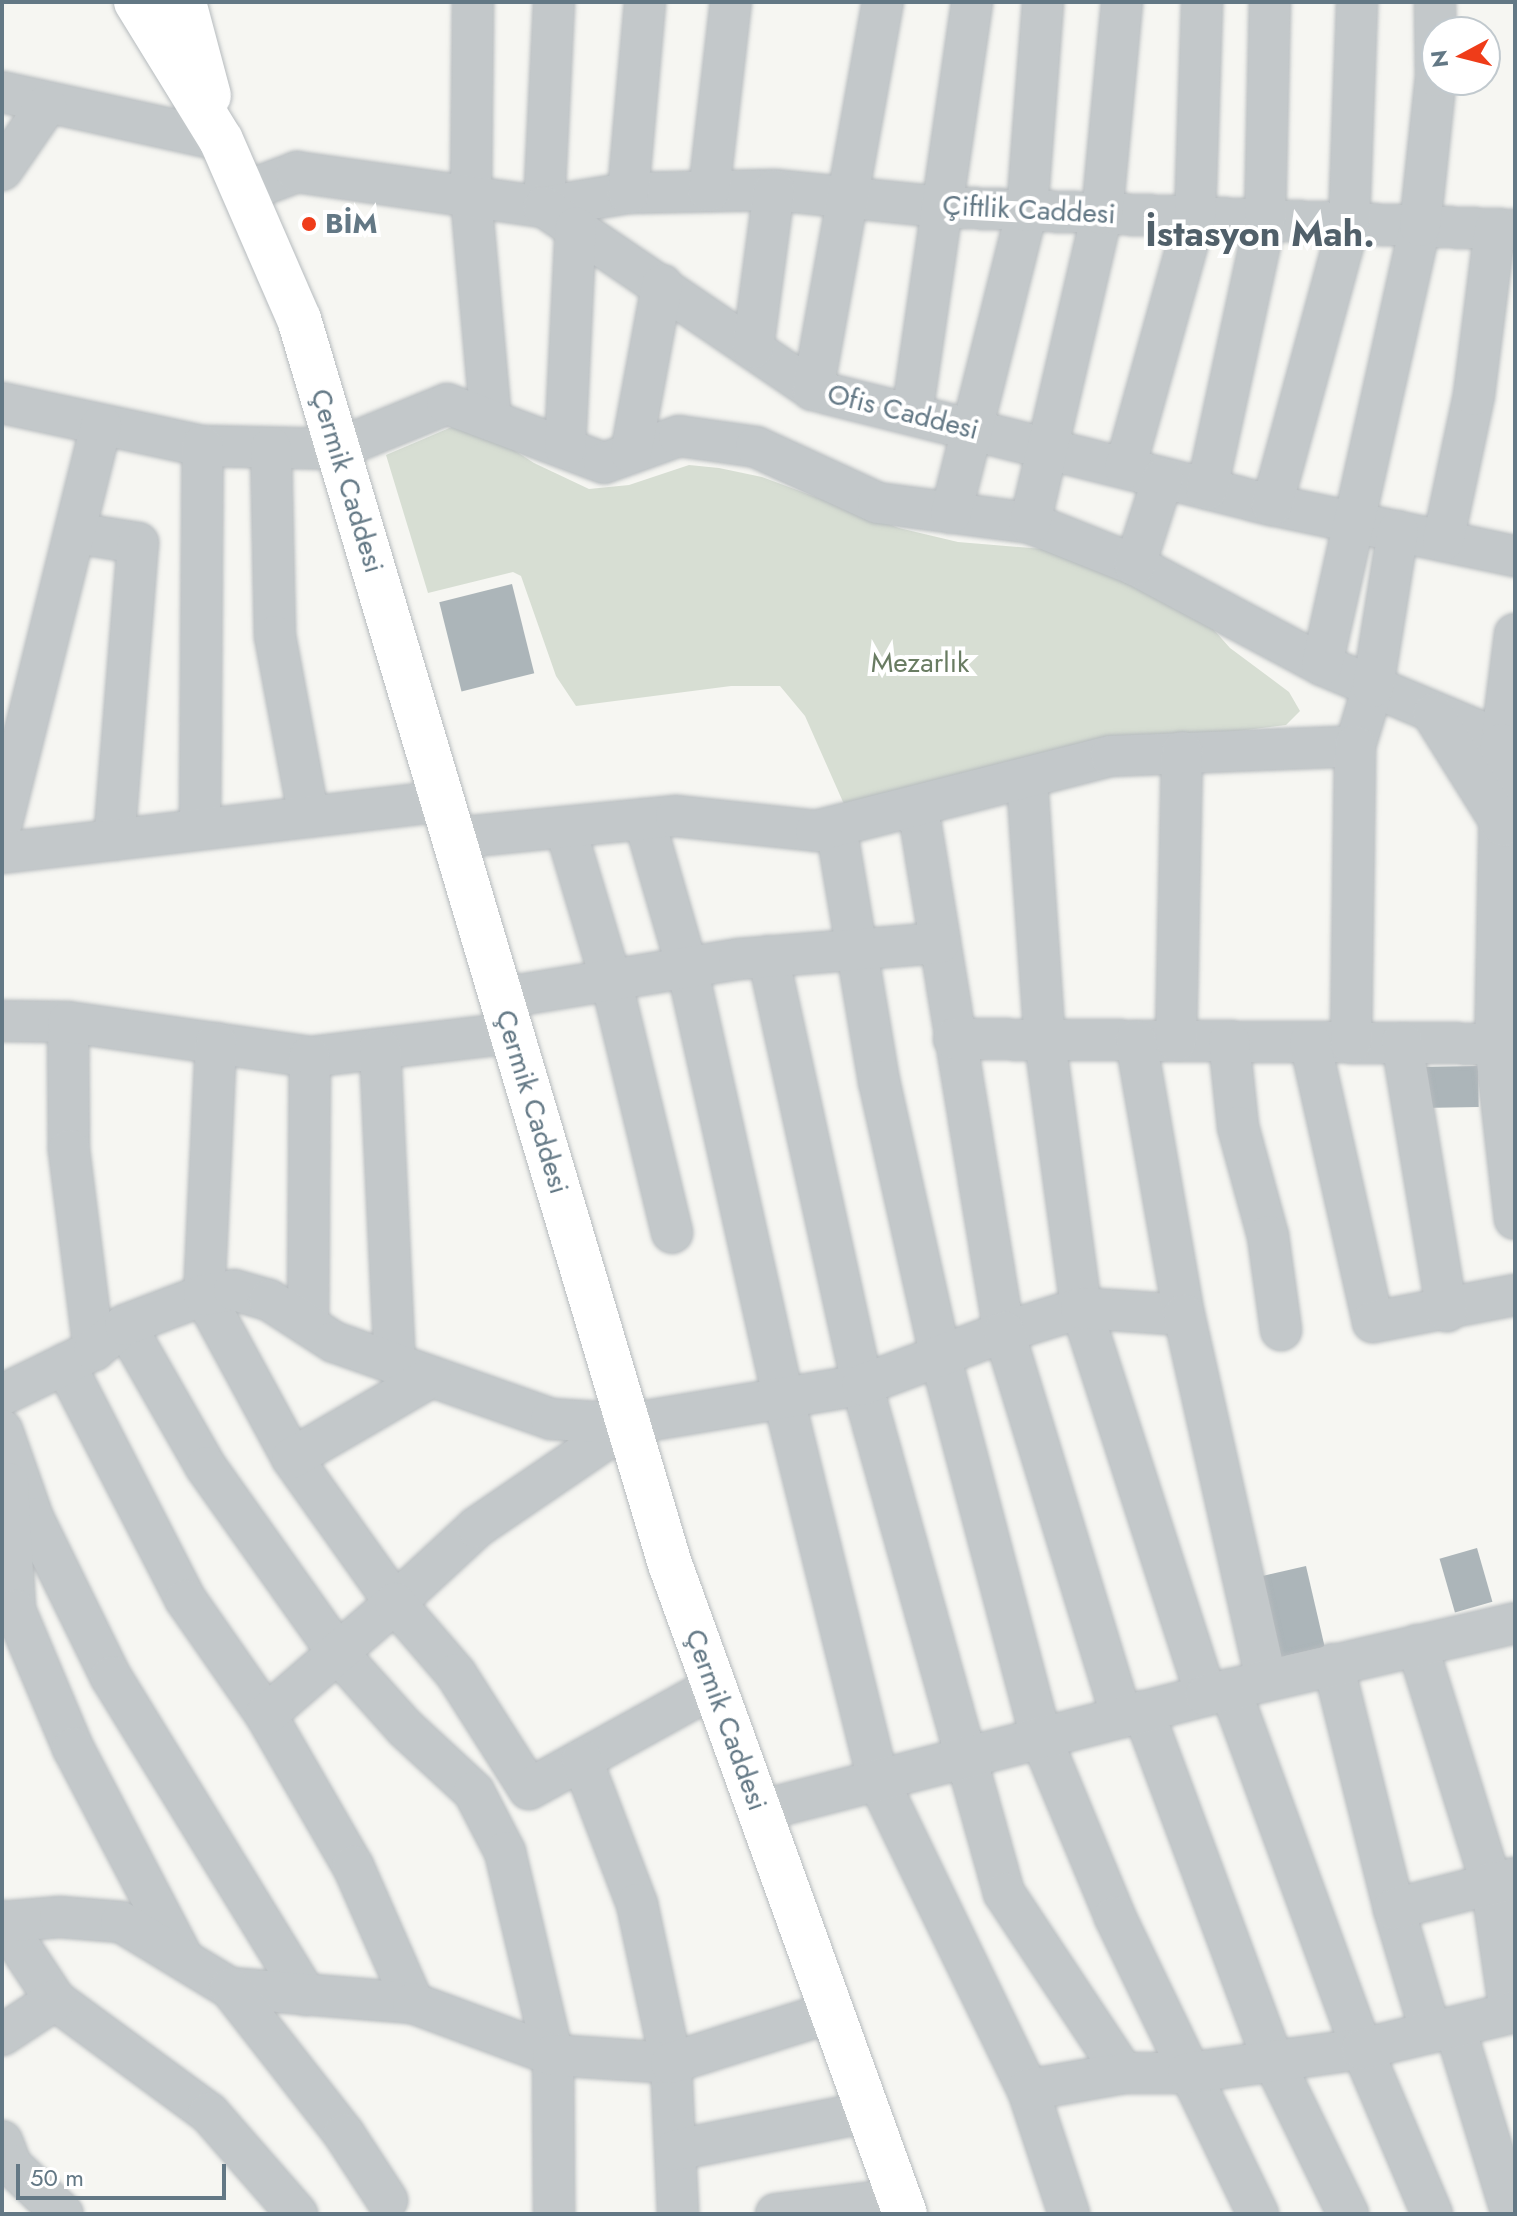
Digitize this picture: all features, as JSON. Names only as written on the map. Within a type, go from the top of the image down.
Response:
[{"type":"main road","name":"Çermik Caddesi","points":[[136,2],[221,140],[299,319],[670,1564],[902,2206]]},
{"type":"main road","points":[[184,2],[221,140]]},
{"type":"street","points":[[473,2],[471,197],[491,420]]},
{"type":"street","points":[[554,2],[565,448]]},
{"type":"street","points":[[628,193],[645,2]]},
{"type":"street","points":[[709,191],[731,2]]},
{"type":"street","points":[[813,390],[883,2]]},
{"type":"street","points":[[912,414],[972,2]]},
{"type":"street","points":[[951,513],[1027,211],[1043,2]]},
{"type":"street","points":[[1030,523],[1102,214],[1122,2]]},
{"type":"street","points":[[1125,468],[1195,217],[1202,2]]},
{"type":"street","points":[[1207,489],[1265,220],[1270,2]]},
{"type":"street","points":[[1272,505],[1349,223],[1357,2]]},
{"type":"street","points":[[1322,665],[1357,523],[1420,226],[1436,76],[1435,2]]},
{"type":"street","points":[[2,92],[46,106],[221,140]]},
{"type":"street","points":[[2,170],[46,106]]},
{"type":"street","name":"Ofis Caddesi","points":[[244,192],[297,172],[471,197],[560,217],[813,390],[1272,505],[1515,556]]},
{"type":"street","points":[[753,348],[774,190]]},
{"type":"street","name":"Çiftlik Caddesi","points":[[560,217],[628,193],[774,190],[847,194],[941,207],[1505,229]]},
{"type":"street","points":[[1443,541],[1505,229]]},
{"type":"street","points":[[631,453],[662,285]]},
{"type":"street","points":[[2,403],[203,446],[337,449],[447,404],[604,463],[679,436],[756,447],[878,503],[1030,523],[1135,565],[1322,665],[1508,745]]},
{"type":"street","points":[[2,823],[101,425]]},
{"type":"street","points":[[200,828],[203,446]]},
{"type":"street","points":[[271,448],[275,636],[309,817]]},
{"type":"street","points":[[1135,565],[1163,478]]},
{"type":"street","points":[[1351,1043],[1355,746],[1373,687],[1398,531]]},
{"type":"street","points":[[75,533],[138,543],[114,840]]},
{"type":"street","points":[[1515,634],[1508,745],[1505,1044],[1515,1219]]},
{"type":"street","points":[[1433,714],[1508,830]]},
{"type":"street","points":[[2,853],[309,817],[448,820],[565,827],[676,816],[816,831],[918,808],[1111,756],[1355,746]]},
{"type":"street","points":[[1176,1041],[1182,752]]},
{"type":"street","points":[[1027,780],[1045,1041],[1081,1308],[1234,1688],[1362,2049],[1432,2214]]},
{"type":"street","points":[[918,808],[954,1039],[984,1188],[1004,1332],[1132,1714],[1273,2060],[1348,2214]]},
{"type":"street","points":[[644,819],[687,967],[784,1400],[878,1780],[1028,2090],[1069,2214]]},
{"type":"street","points":[[565,827],[611,980],[672,1233]]},
{"type":"street","points":[[836,827],[879,1081],[941,1359],[1041,1738],[1115,1917],[1258,2214]]},
{"type":"street","points":[[2,1021],[68,1022],[310,1057],[380,1049],[506,1016],[611,980],[768,956],[939,943]]},
{"type":"street","points":[[768,956],[862,1385],[1004,1893],[1123,2073]]},
{"type":"street","points":[[68,1022],[69,1150],[79,1357],[186,1600],[266,1715],[353,1866],[413,2003]]},
{"type":"street","points":[[954,1039],[1505,1044]]},
{"type":"street","points":[[1136,1041],[1184,1315],[1234,1688]]},
{"type":"street","points":[[1229,1041],[1238,1127],[1268,1236],[1281,1330]]},
{"type":"street","points":[[1310,1042],[1373,1322],[1447,1311],[1515,1295]]},
{"type":"street","points":[[216,1043],[204,1295],[292,1458],[395,1603],[456,1674],[529,1789],[714,1687]]},
{"type":"street","points":[[1402,1043],[1447,1311]]},
{"type":"street","points":[[380,1049],[413,1370]]},
{"type":"street","points":[[308,1325],[310,1057]]},
{"type":"street","points":[[2,1395],[79,1357],[125,1325],[204,1295],[234,1290],[269,1300],[334,1342],[551,1419],[628,1424],[862,1385],[941,1359],[1004,1332],[1081,1308],[1184,1315]]},
{"type":"street","points":[[125,1325],[206,1467],[337,1652],[405,1728],[474,1792],[505,1852],[553,2055],[554,2214]]},
{"type":"street","points":[[292,1458],[413,1370]]},
{"type":"street","points":[[266,1715],[477,1527],[628,1424]]},
{"type":"street","points":[[4,1434],[15,1610],[73,1748],[181,1955]]},
{"type":"street","points":[[4,1434],[33,1518],[111,1677],[306,1995]]},
{"type":"street","points":[[759,1811],[1234,1688],[1515,1623]]},
{"type":"street","points":[[1028,2090],[1123,2073],[1188,2073],[1362,2049],[1512,2012],[1503,1880],[1417,1645]]},
{"type":"street","points":[[1333,1664],[1394,1909],[1512,2214]]},
{"type":"street","points":[[582,1760],[637,1904],[671,2063],[678,2214]]},
{"type":"street","points":[[1394,1909],[1503,1880]]},
{"type":"street","points":[[297,2214],[209,2113],[55,2000],[3,1922],[60,1917],[121,1922],[181,1955],[230,1988],[344,2134],[387,2200]]},
{"type":"street","points":[[230,1988],[413,2003],[553,2055],[671,2063],[832,2012]]},
{"type":"street","points":[[2,2035],[55,2000]]},
{"type":"street","points":[[676,2150],[868,2112]]},
{"type":"street","points":[[5,2158],[19,2214]]},
{"type":"street","points":[[5,2158],[63,2214]]},
{"type":"street","points":[[776,2214],[902,2206]]},
{"type":"green space","name":"Mezarlık","points":[[454,426],[480,428],[534,463],[589,489],[629,485],[689,465],[719,468],[762,477],[899,528],[958,542],[1056,550],[1198,612],[1230,648],[1289,692],[1300,711],[1286,725],[1101,748],[847,811],[805,716],[780,686],[731,686],[576,706],[556,676],[521,576],[513,572],[428,593],[386,455]]},
{"type":"building","points":[[512,584],[534,673],[461,691],[439,602]]},
{"type":"building","points":[[1478,1066],[1479,1107],[1421,1108],[1420,1067]]},
{"type":"building","points":[[1477,1548],[1492,1602],[1455,1613],[1440,1559]]},
{"type":"building","points":[[1306,1566],[1325,1647],[1276,1658],[1257,1577]]},
{"type":"place","name":"BİM","points":[[309,224]]},
{"type":"district","name":"İstasyon Mah.","points":[[1260,234]]}]
